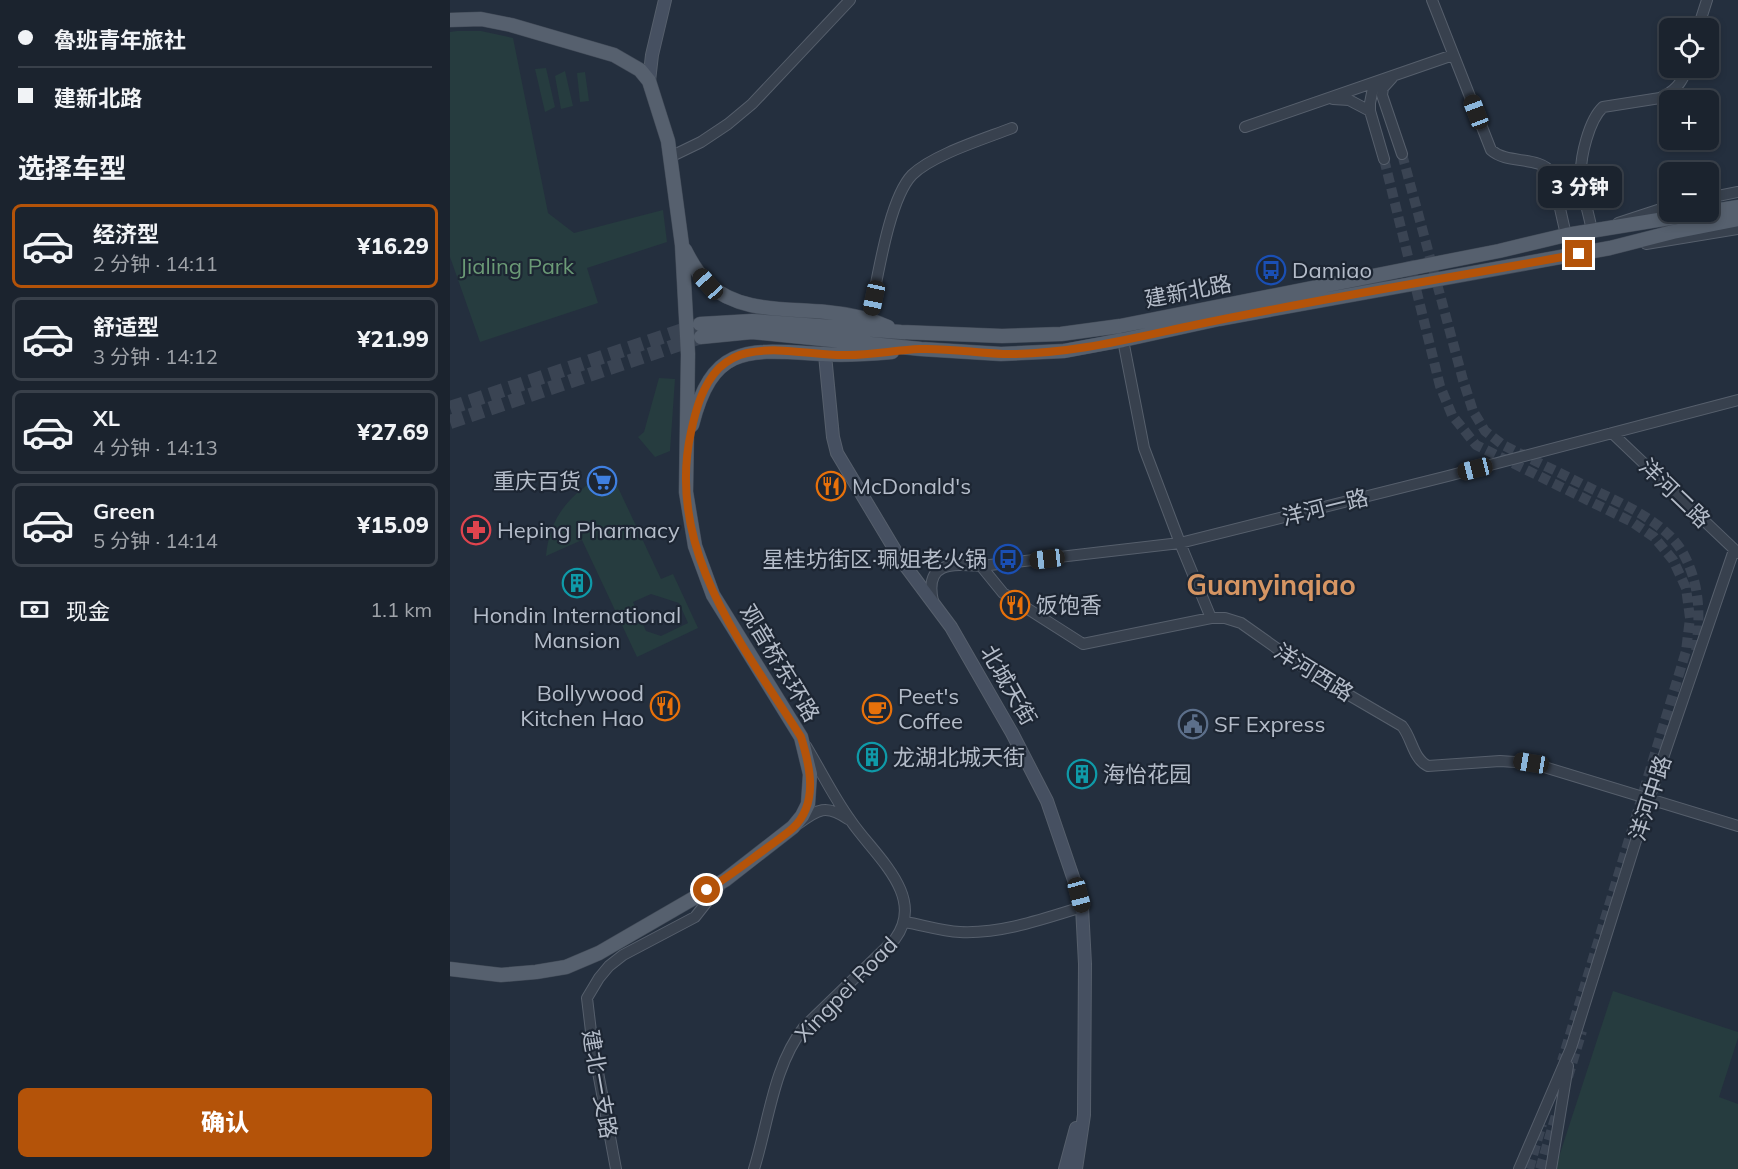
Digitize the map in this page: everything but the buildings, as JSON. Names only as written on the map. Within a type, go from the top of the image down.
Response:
[{"type":"main road","points":[[650,81],[652,55],[665,0]]},
{"type":"main road","points":[[450,20],[481,19],[511,25],[615,56],[634,66],[650,81]]},
{"type":"main road","name":"观音桥东环路","points":[[450,969],[501,975],[536,972],[566,967],[599,953],[725,880],[793,828],[808,804],[810,789],[807,758],[801,737],[713,595],[695,546],[689,519],[686,492],[688,354],[682,245],[668,141],[650,81]]},
{"type":"main road","name":"建新北路","points":[[1738,207],[1566,235],[1487,253],[1090,330],[1022,336],[901,332],[752,321],[700,330],[752,332],[921,349],[1033,353],[1064,351],[1610,248],[1672,232],[1738,219]]},
{"type":"main road","points":[[682,245],[696,270],[708,284],[735,301],[753,306],[826,312],[869,319],[901,332]]},
{"type":"main road","points":[[687,453],[696,412],[706,386],[721,366],[732,358],[743,354],[769,351],[861,355],[921,349]]},
{"type":"main road","name":"北城天街","points":[[825,355],[833,437],[837,453],[901,560],[933,601],[991,694],[1047,801],[1082,907],[1085,964],[1084,1095],[1082,1134],[1076,1169]]},
{"type":"main road","points":[[1065,1169],[1084,1095]]},
{"type":"street","points":[[670,157],[701,142],[729,124],[752,104],[850,0]]},
{"type":"street","points":[[1432,0],[1491,150],[1502,157],[1548,168],[1552,173],[1566,235]]},
{"type":"street","points":[[1701,18],[1707,0]]},
{"type":"street","points":[[1245,127],[1454,55]]},
{"type":"street","points":[[1393,76],[1386,82],[1382,95],[1402,154]]},
{"type":"street","points":[[1659,209],[1597,231],[1581,177],[1582,165],[1592,120],[1603,107],[1660,98],[1676,89],[1683,78]]},
{"type":"street","points":[[1374,82],[1370,111],[1384,159]]},
{"type":"street","points":[[1324,100],[1349,100],[1370,111]]},
{"type":"street","points":[[869,319],[892,214],[901,190],[914,174],[936,159],[1012,128]]},
{"type":"street","points":[[1719,196],[1738,192]]},
{"type":"street","points":[[1610,248],[1674,241],[1738,229]]},
{"type":"street","points":[[1124,340],[1144,448],[1211,618]]},
{"type":"street","name":"洋河一路","points":[[933,601],[931,585],[934,577],[944,567],[952,564],[981,566],[1180,543],[1738,400]]},
{"type":"street","name":"洋河二路","points":[[1612,433],[1736,551]]},
{"type":"street","name":"洋河中路","points":[[1519,1169],[1571,1048],[1649,799],[1736,551]]},
{"type":"street","name":"洋河西路","points":[[981,566],[1004,593],[1083,644],[1211,618],[1225,618],[1241,623],[1313,674],[1392,720],[1407,733],[1418,759],[1428,766],[1516,761],[1531,763],[1649,799]]},
{"type":"street","name":"Xingpei Road","points":[[754,1169],[783,1064],[793,1042],[804,1027],[895,939],[905,922],[905,904],[898,884],[851,821],[801,737]]},
{"type":"street","points":[[1649,799],[1738,826]]},
{"type":"street","points":[[793,828],[812,814],[825,809],[833,810],[851,821]]},
{"type":"street","name":"建北一支路","points":[[616,1169],[592,1040],[587,998],[609,966],[623,955],[695,916],[725,880]]},
{"type":"street","points":[[905,922],[949,931],[975,932],[1006,928],[1082,907]]},
{"type":"street","name":"洋河中路","points":[[1551,1169],[1571,1048]]},
{"type":"green space","name":"Jialing Park","points":[[481,31],[513,38],[548,213],[574,233],[663,210],[667,242],[587,268],[598,303],[480,342],[450,257],[450,32]]},
{"type":"green space","points":[[546,68],[555,107],[545,112],[535,69]]},
{"type":"green space","points":[[565,71],[573,106],[561,109],[555,76]]},
{"type":"green space","points":[[585,72],[589,101],[580,102],[577,73]]},
{"type":"green space","points":[[659,378],[675,379],[670,451],[655,457],[638,437],[644,432]]},
{"type":"green space","points":[[608,472],[614,479],[661,579],[673,574],[698,628],[637,657],[582,540],[546,556],[548,541],[558,516],[574,496]],"holes":[[[651,594],[679,603],[688,623],[661,636],[646,631],[633,602]]]},
{"type":"green space","points":[[1613,991],[1738,1032],[1719,1097],[1738,1104],[1738,1169],[1555,1169]]},
{"type":"tunnel","points":[[1402,154],[1473,411],[1485,431],[1503,445],[1638,512],[1664,530],[1675,541],[1689,565],[1696,589],[1698,601],[1696,652]]},
{"type":"tunnel","points":[[1384,159],[1440,386],[1452,415],[1476,445],[1632,522],[1654,537],[1673,560],[1686,588],[1690,618],[1686,651],[1562,1061]]},
{"type":"tunnel","points":[[450,408],[698,325]]},
{"type":"tunnel","points":[[450,422],[701,337]]},
{"type":"tunnel","points":[[1568,1077],[1582,1031]]},
{"type":"tunnel","points":[[1540,1169],[1556,1115]]},
{"type":"tunnel","points":[[1529,1169],[1542,1124]]},
{"type":"place","name":"Damiao","points":[[1271,270]]},
{"type":"place","name":"重庆百货","points":[[602,481]]},
{"type":"place","name":"McDonald's","points":[[831,486]]},
{"type":"place","name":"Heping Pharmacy","points":[[476,530]]},
{"type":"place","name":"星桂坊街区·珮姐老火锅","points":[[1008,559]]},
{"type":"place","name":"Hondin International Mansion","points":[[577,583]]},
{"type":"place","name":"饭饱香","points":[[1015,605]]},
{"type":"place","name":"Bollywood Kitchen Hao","points":[[665,706]]},
{"type":"place","name":"Peet's Coffee","points":[[877,709]]},
{"type":"place","name":"SF Express","points":[[1193,724]]},
{"type":"place","name":"龙湖北城天街","points":[[872,757]]},
{"type":"place","name":"海怡花园","points":[[1082,774]]},
{"type":"district","name":"Guanyinqiao","points":[[1271,584]]},
{"type":"route","points":[[707,890],[725,880],[793,828],[808,804],[810,789],[810,774],[801,737],[713,595],[695,546],[689,519],[686,492],[687,453],[700,398],[712,376],[721,366],[743,354],[769,351],[844,355],[921,349],[1001,354],[1064,351],[1579,254]]}]
